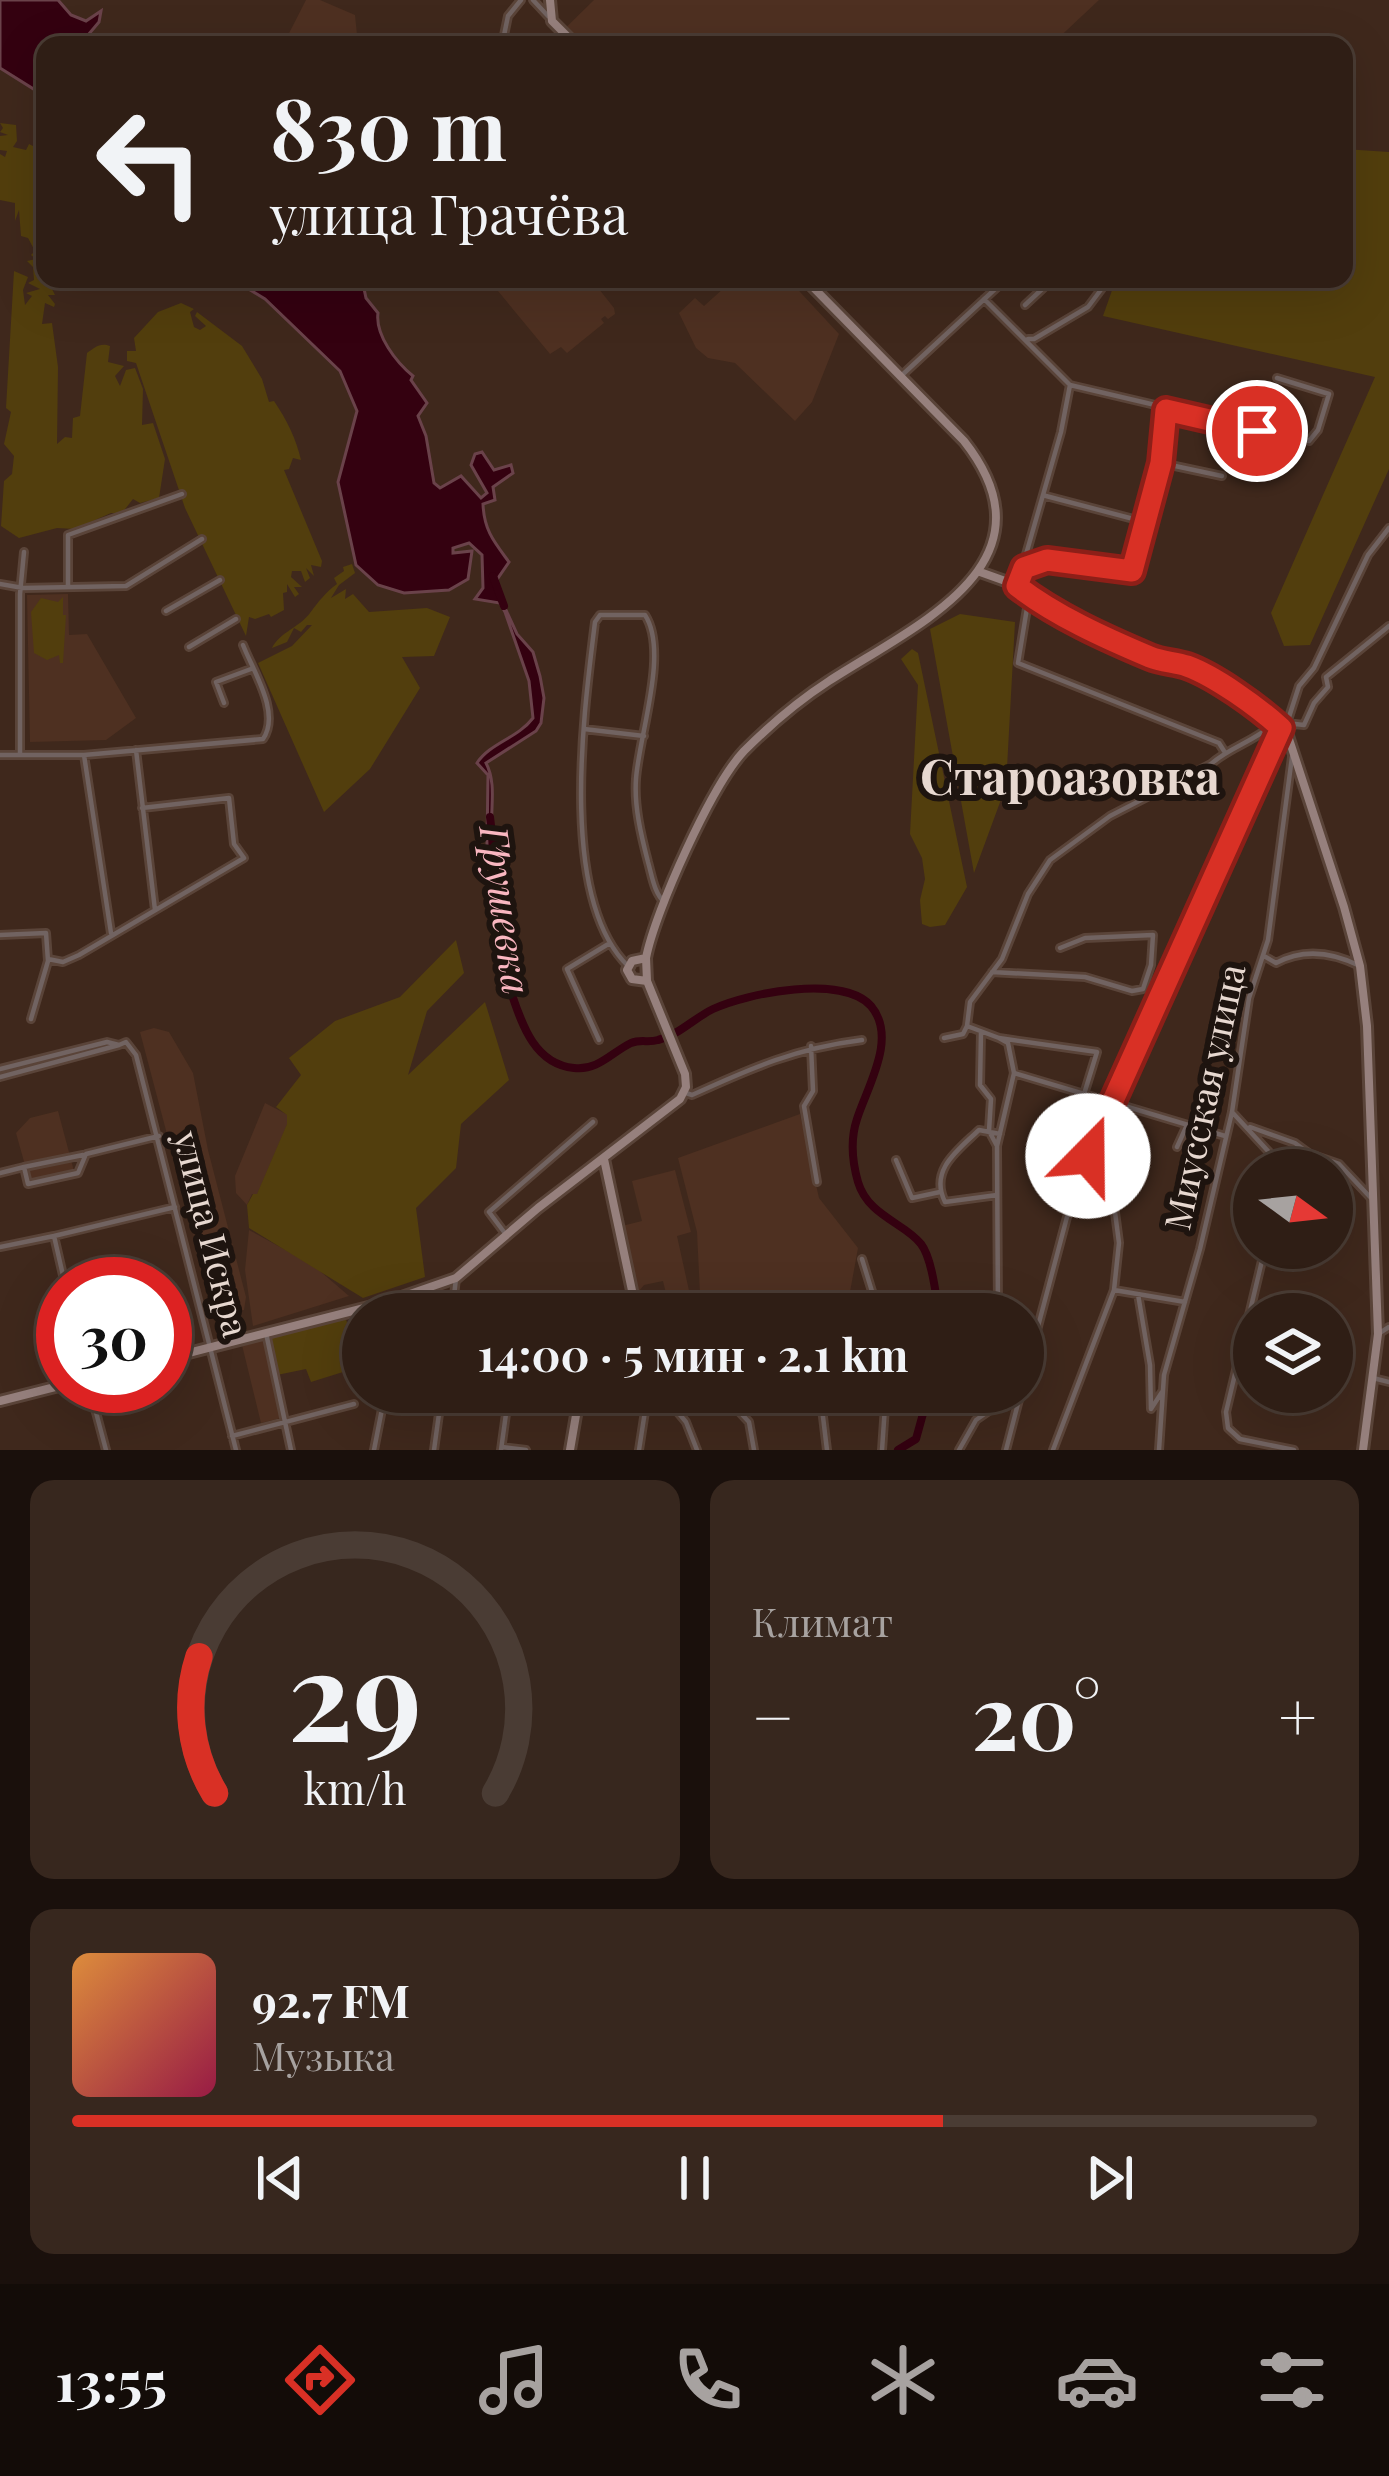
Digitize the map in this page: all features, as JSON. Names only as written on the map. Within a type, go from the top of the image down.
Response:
[{"type":"main road","points":[[540,0],[567,36]]},
{"type":"main road","points":[[192,1352],[436,1288],[456,1278],[665,1114],[684,1093],[685,1074],[647,981],[646,958],[706,808],[739,756],[779,717],[948,606],[980,572],[994,532],[994,491],[984,466],[814,288]]},
{"type":"main road","points":[[980,572],[1017,586],[1156,660],[1184,665],[1224,683],[1282,728],[1293,752],[1360,966],[1378,1334],[1364,1450]]},
{"type":"main road","points":[[646,958],[628,966],[630,978],[647,981]]},
{"type":"main road","points":[[604,1159],[633,1293]]},
{"type":"main road","points":[[0,1401],[36,1392]]},
{"type":"main road","points":[[570,1450],[576,1413]]},
{"type":"street","points":[[504,36],[508,16],[521,0]]},
{"type":"street","points":[[540,0],[552,21]]},
{"type":"street","points":[[901,376],[997,288]]},
{"type":"street","points":[[1025,305],[1043,288]]},
{"type":"street","points":[[1028,339],[1034,340],[1088,308],[1102,288]]},
{"type":"street","points":[[984,299],[1070,385],[1309,441],[1318,430],[1329,394],[1277,378]]},
{"type":"street","points":[[1017,586],[1070,385]]},
{"type":"street","points":[[1024,568],[1047,560],[1132,571],[1161,463],[1166,410]]},
{"type":"street","points":[[1161,463],[1222,476]]},
{"type":"street","points":[[68,585],[68,535],[182,494]]},
{"type":"street","points":[[1044,496],[1145,522]]},
{"type":"street","points":[[1044,1303],[1067,1216],[1113,1103],[1299,686],[1314,668],[1367,555],[1389,528]]},
{"type":"street","points":[[0,584],[23,588],[126,586],[202,539]]},
{"type":"street","points":[[20,754],[24,552]]},
{"type":"street","points":[[166,611],[220,580]]},
{"type":"street","points":[[1029,596],[1018,663],[1219,743],[1224,752]]},
{"type":"street","points":[[628,966],[599,926],[583,841],[581,729],[599,616],[645,615],[655,648],[636,783],[640,833],[657,894],[666,904]]},
{"type":"street","points":[[189,647],[236,619]]},
{"type":"street","points":[[944,1038],[963,1034],[970,1002],[1002,959],[1028,894],[1050,860],[1110,816],[1210,764],[1224,752],[1282,728],[1304,725],[1328,687],[1326,677],[1389,626]]},
{"type":"street","points":[[0,754],[84,755],[263,739],[268,735],[268,709],[243,645]]},
{"type":"street","points":[[224,703],[216,682],[252,669]]},
{"type":"street","points":[[581,729],[644,736]]},
{"type":"street","points":[[136,750],[155,910]]},
{"type":"street","name":"Миусская улица","points":[[1159,1450],[1163,1391],[1232,1112],[1250,998],[1264,956],[1293,752]]},
{"type":"street","points":[[84,755],[111,934]]},
{"type":"street","points":[[48,958],[63,962],[244,858],[234,844],[230,798],[142,808]]},
{"type":"street","points":[[0,935],[44,931],[48,958],[31,1019]]},
{"type":"street","points":[[992,972],[1085,977],[1132,991],[1143,989],[1153,935],[1085,938],[1060,948]]},
{"type":"street","points":[[598,1040],[567,969],[610,943]]},
{"type":"street","points":[[1264,956],[1276,963],[1295,953],[1316,953],[1360,966]]},
{"type":"street","points":[[967,1026],[999,1038],[1096,1052],[1085,1091]]},
{"type":"street","points":[[981,1032],[980,1085],[991,1099],[988,1131],[997,1146]]},
{"type":"street","points":[[998,1293],[997,1146],[1014,1073],[1008,1043],[999,1038]]},
{"type":"street","points":[[684,1093],[692,1095],[811,1046],[862,1040]]},
{"type":"street","name":"улица Искра","points":[[0,1073],[107,1042],[119,1046],[126,1042],[136,1055],[236,1450]]},
{"type":"street","points":[[811,1046],[813,1091],[804,1106],[817,1182]]},
{"type":"street","points":[[1014,1073],[1226,1136]]},
{"type":"street","points":[[1113,1103],[1121,1164]]},
{"type":"street","points":[[1053,1450],[1114,1290],[1118,1243],[1112,1189],[1129,1139],[1129,1110]]},
{"type":"street","points":[[1232,1112],[1265,1149]]},
{"type":"street","points":[[507,1236],[489,1212],[593,1122]]},
{"type":"street","points":[[1178,1147],[1187,1124]]},
{"type":"street","points":[[1245,1125],[1304,1149]]},
{"type":"street","points":[[997,1195],[945,1202],[940,1192],[947,1160],[979,1130],[1000,1134]]},
{"type":"street","points":[[0,1173],[159,1136]]},
{"type":"street","points":[[24,1167],[28,1184],[78,1173],[86,1154]]},
{"type":"street","points":[[896,1160],[912,1198],[940,1192]]},
{"type":"street","points":[[1353,1179],[1371,1198]]},
{"type":"street","points":[[0,1247],[175,1207]]},
{"type":"street","points":[[54,1237],[59,1257]]},
{"type":"street","points":[[862,1259],[873,1293]]},
{"type":"street","points":[[1260,1269],[1226,1412],[1228,1428],[1240,1439],[1294,1450]]},
{"type":"street","points":[[454,1293],[456,1278]]},
{"type":"street","points":[[1114,1290],[1185,1302]]},
{"type":"street","points":[[1138,1294],[1154,1410],[1163,1391]]},
{"type":"street","points":[[1378,1334],[1389,1327]]},
{"type":"street","points":[[266,1333],[291,1450]]},
{"type":"street","points":[[1372,1378],[1389,1382]]},
{"type":"street","points":[[232,1436],[342,1407]]},
{"type":"street","points":[[96,1413],[106,1450]]},
{"type":"street","points":[[374,1450],[381,1413]]},
{"type":"street","points":[[434,1450],[439,1413]]},
{"type":"street","points":[[506,1413],[501,1449],[526,1450]]},
{"type":"street","points":[[639,1450],[644,1413]]},
{"type":"street","points":[[678,1413],[697,1450]]},
{"type":"street","points":[[741,1413],[749,1422],[754,1450]]},
{"type":"street","points":[[823,1413],[827,1450]]},
{"type":"street","points":[[882,1450],[885,1413]]},
{"type":"street","points":[[959,1450],[976,1420],[986,1413]]},
{"type":"street","points":[[1006,1450],[1016,1413]]},
{"type":"shaded area","points":[[0,0],[58,0],[71,15],[86,21],[101,11],[89,36],[36,36],[36,91],[0,68]]},
{"type":"shaded area","points":[[306,0],[320,0],[355,15],[357,36],[288,36]]},
{"type":"shaded area","points":[[594,0],[1099,0],[1061,36],[557,36]]},
{"type":"shaded area","points":[[0,123],[16,125],[13,147],[35,147],[36,259],[28,238],[21,236],[19,210],[15,221],[15,203],[0,200],[0,154],[5,157],[7,151],[0,150],[0,136],[8,135],[0,132]]},
{"type":"shaded area","points":[[1353,150],[1389,152],[1389,469],[1310,645],[1284,646],[1271,613],[1375,377],[1103,316],[1113,288],[1353,288]]},
{"type":"shaded area","points":[[36,259],[36,287],[28,283],[34,280],[27,261]]},
{"type":"shaded area","points":[[14,271],[28,277],[23,290],[25,305],[32,296],[26,293],[53,288],[55,295],[48,295],[55,304],[45,303],[42,324],[52,323],[58,367],[57,444],[72,438],[73,418],[80,416],[87,353],[106,345],[110,346],[108,362],[124,366],[115,376],[120,386],[126,370],[135,368],[143,389],[142,425],[153,423],[165,459],[159,498],[140,503],[133,499],[122,513],[75,529],[57,528],[19,538],[1,526],[4,481],[12,474],[14,456],[4,444],[11,412],[6,408]]},
{"type":"shaded area","points":[[247,288],[364,288],[378,313],[383,339],[413,376],[411,380],[427,403],[418,416],[434,483],[440,488],[461,476],[481,498],[487,493],[471,465],[475,454],[482,452],[494,470],[511,465],[513,473],[493,487],[495,500],[483,504],[491,536],[509,562],[494,584],[517,634],[533,652],[544,698],[536,731],[486,763],[492,788],[495,865],[503,898],[494,885],[487,845],[488,775],[477,763],[533,718],[529,681],[505,612],[500,603],[475,599],[483,588],[482,555],[469,543],[453,548],[453,553],[472,551],[468,579],[449,590],[404,593],[378,585],[356,565],[338,482],[357,411],[340,371],[265,299]]},
{"type":"shaded area","points":[[495,288],[598,288],[615,314],[601,319],[604,323],[567,353],[561,347],[550,354]]},
{"type":"shaded area","points":[[724,288],[796,288],[839,334],[812,402],[795,421],[735,363],[708,358],[696,348],[679,313],[695,298],[704,306]]},
{"type":"shaded area","points":[[181,303],[194,309],[190,312],[194,327],[206,326],[195,316],[197,312],[242,346],[262,379],[269,402],[274,401],[287,422],[301,460],[293,458],[284,470],[322,561],[321,567],[311,565],[314,576],[306,568],[310,578],[305,582],[301,571],[292,571],[291,577],[302,587],[294,587],[299,594],[295,597],[287,584],[284,610],[271,617],[249,617],[246,636],[185,508],[136,363],[127,361],[127,351],[136,351],[134,338],[158,312]]},
{"type":"shaded area","points":[[352,564],[355,573],[331,598],[346,589],[345,599],[353,594],[369,612],[427,608],[450,617],[434,656],[402,657],[420,688],[370,769],[324,812],[258,663],[292,646],[312,625],[301,632],[294,628],[287,642],[272,648],[337,584],[334,578],[343,567]]},
{"type":"shaded area","points":[[68,594],[69,635],[87,634],[136,718],[106,740],[30,742],[27,595]]},
{"type":"shaded area","points":[[63,597],[66,615],[60,663],[59,655],[47,660],[34,653],[31,612],[41,598],[58,602]]},
{"type":"shaded area","points":[[960,614],[1015,622],[1006,786],[974,873],[930,629]]},
{"type":"shaded area","points":[[912,649],[918,653],[967,887],[945,925],[930,927],[922,924],[925,879],[922,858],[910,834],[918,685],[901,659]]},
{"type":"shaded area","points":[[456,940],[464,973],[427,1011],[408,1075],[485,1002],[509,1080],[461,1124],[456,1168],[416,1208],[425,1277],[378,1293],[355,1293],[249,1228],[247,1205],[257,1194],[287,1124],[287,1115],[276,1107],[301,1075],[289,1058],[335,1021],[400,997]]},
{"type":"shaded area","points":[[154,1028],[169,1032],[193,1073],[246,1297],[244,1310],[215,1316],[140,1032]]},
{"type":"shaded area","points":[[265,1103],[288,1115],[288,1123],[257,1195],[252,1194],[247,1205],[236,1193],[235,1176]]},
{"type":"shaded area","points":[[58,1111],[74,1171],[30,1183],[16,1133],[30,1118]]},
{"type":"shaded area","points":[[800,1114],[819,1198],[858,1248],[850,1293],[700,1293],[697,1232],[678,1158]]},
{"type":"shaded area","points":[[675,1170],[691,1232],[677,1236],[690,1293],[666,1293],[663,1281],[644,1285],[639,1291],[622,1226],[642,1221],[632,1181]]},
{"type":"shaded area","points":[[249,1230],[313,1265],[346,1293],[342,1298],[253,1326],[245,1270]]},
{"type":"shaded area","points":[[342,1315],[342,1372],[311,1382],[306,1369],[277,1375],[267,1334]]},
{"type":"shaded area","points":[[264,1339],[281,1418],[261,1423],[242,1345]]},
{"type":"waterway","name":"Грушевка","points":[[493,576],[504,606]]},
{"type":"waterway","name":"Грушевка","points":[[490,817],[498,890],[508,925],[510,989],[531,1039],[560,1065],[590,1067],[631,1043],[673,1034],[713,1009],[748,997],[818,989],[858,996],[871,1006],[879,1019],[881,1047],[855,1127],[856,1174],[870,1203],[925,1250],[936,1293]]},
{"type":"waterway","name":"Грушевка","points":[[898,1450],[916,1439],[923,1413]]},
{"type":"district","name":"Староазовка","points":[[1070,778]]},
{"type":"route","points":[[1088,1156],[1281,728],[1224,683],[1184,665],[1156,660],[1063,615],[1017,586],[1024,568],[1047,560],[1132,571],[1161,463],[1166,410],[1257,431]]}]
